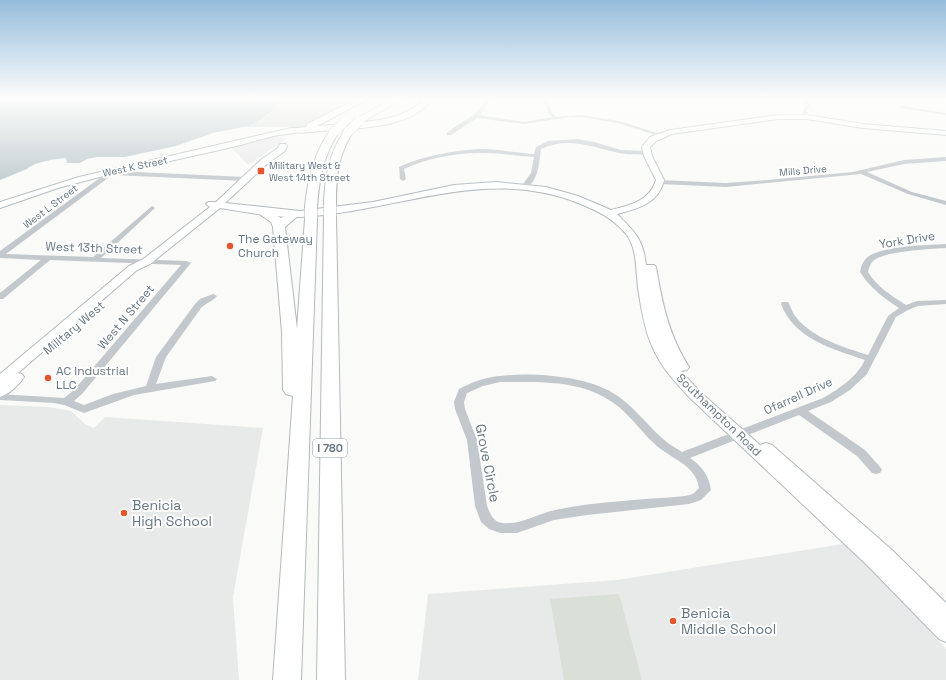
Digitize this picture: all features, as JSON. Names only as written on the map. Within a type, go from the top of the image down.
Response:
[{"type":"highway","points":[[322,131],[329,131]]},
{"type":"highway","points":[[288,142],[329,131]]},
{"type":"highway","name":"I 780","points":[[287,680],[314,173],[317,160],[329,131]]},
{"type":"highway","name":"I 780","points":[[331,680],[330,180],[333,160],[341,142],[349,131]]},
{"type":"highway","points":[[261,211],[276,220],[279,227],[292,358],[292,432],[297,488]]},
{"type":"highway","points":[[279,227],[284,221],[293,215]]},
{"type":"street","name":"West K Street","points":[[0,205],[59,185],[293,131]]},
{"type":"street","name":"Military West","points":[[0,380],[133,268],[146,262],[167,244],[179,237],[261,160],[288,142],[300,131]]},
{"type":"street","points":[[449,134],[454,131]]},
{"type":"street","points":[[647,131],[661,135]]},
{"type":"street","points":[[613,212],[641,203],[654,195],[660,182],[647,153],[647,144],[652,139],[676,131]]},
{"type":"street","points":[[919,131],[946,133]]},
{"type":"street","name":"West K Street","points":[[272,135],[290,134],[288,142]]},
{"type":"street","points":[[526,185],[536,169],[538,148],[544,144],[570,141],[589,142],[620,152],[647,153]]},
{"type":"street","points":[[403,179],[401,168],[405,166],[416,161],[460,152],[485,151],[537,156]]},
{"type":"street","name":"Mills Drive","points":[[660,182],[684,184],[739,184],[863,173],[904,162],[946,159]]},
{"type":"street","points":[[111,172],[242,179]]},
{"type":"street","name":"West L Street","points":[[0,255],[111,172]]},
{"type":"street","points":[[863,173],[910,193],[946,203]]},
{"type":"street","name":"Southampton Road","points":[[214,204],[293,215],[373,205],[439,187],[490,183],[526,185],[579,196],[613,212],[636,242],[652,330],[658,349],[679,377],[694,394],[742,433],[885,556],[946,617]]},
{"type":"street","points":[[95,259],[152,208]]},
{"type":"street","name":"York Drive","points":[[905,308],[874,286],[867,278],[864,272],[867,262],[872,258],[892,252],[946,246]]},
{"type":"street","name":"West 13th Street","points":[[0,255],[187,264]]},
{"type":"street","points":[[0,297],[48,258]]},
{"type":"street","name":"Military West","points":[[0,392],[143,268],[146,262]]},
{"type":"street","name":"West N Street","points":[[66,402],[78,392],[187,264]]},
{"type":"street","points":[[150,388],[161,357],[198,306],[203,301],[213,296]]},
{"type":"street","name":"Ofarrell Drive","points":[[742,433],[827,400],[847,388],[864,372],[892,316],[905,308],[917,304],[946,302]]},
{"type":"street","points":[[784,304],[790,317],[812,335],[835,346],[871,359]]},
{"type":"street","points":[[0,397],[54,400],[66,402],[84,409],[121,395],[150,388],[198,383],[212,379]]},
{"type":"street","name":"Grove Circle","points":[[500,380],[557,380],[581,383],[612,396],[622,404],[657,440],[683,456],[704,482],[705,490],[697,498],[685,501],[588,510],[554,515],[517,528],[500,528],[493,525],[485,518],[481,506],[472,440],[460,409],[460,396],[463,391],[481,383],[500,380]]},
{"type":"street","points":[[800,411],[861,453],[876,470]]},
{"type":"street","points":[[683,456],[742,433]]},
{"type":"street","name":"Southampton Road","points":[[742,433],[880,565],[946,632]]},
{"type":"shaded area","points":[[0,131],[224,131],[213,133],[176,146],[125,157],[97,157],[87,159],[80,163],[67,163],[66,158],[45,161],[34,164],[27,169],[0,180]]},
{"type":"shaded area","points":[[276,136],[286,139],[248,165],[232,148]]},
{"type":"shaded area","name":"Benicia High School","points":[[0,405],[48,407],[71,411],[85,424],[94,428],[105,417],[263,428],[233,597],[239,680],[0,680]]},
{"type":"shaded area","name":"Benicia Middle School","points":[[849,543],[946,649],[946,680],[418,680],[428,594],[617,580]]},
{"type":"shaded area","points":[[619,594],[642,680],[564,680],[550,599]]},
{"type":"place","name":"Military West & West 14th Street","points":[[261,171]]},
{"type":"place","name":"The Gateway Church","points":[[230,246]]},
{"type":"place","name":"AC Industrial LLC","points":[[48,378]]},
{"type":"place","name":"Benicia High School","points":[[124,513]]},
{"type":"place","name":"Benicia Middle School","points":[[673,621]]}]
